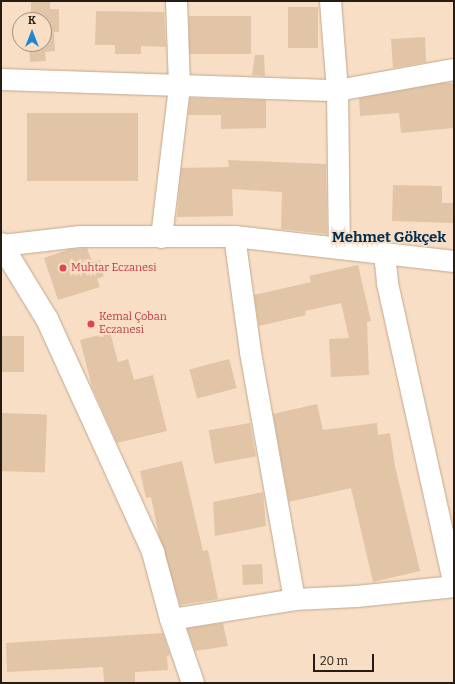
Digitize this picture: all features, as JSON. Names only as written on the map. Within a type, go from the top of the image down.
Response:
[{"type":"street","points":[[161,237],[179,86],[176,1]]},
{"type":"street","points":[[330,1],[337,90],[339,248]]},
{"type":"street","points":[[1,79],[337,90],[454,69]]},
{"type":"street","points":[[193,683],[171,619],[153,552],[88,406],[47,319],[1,244],[80,236],[234,236],[454,260]]},
{"type":"street","points":[[234,236],[250,352],[294,599]]},
{"type":"street","points":[[171,619],[294,599],[356,596],[454,585],[387,283],[384,253]]},
{"type":"building","points":[[31,1],[50,1],[50,9],[59,9],[59,32],[54,32],[55,51],[52,51],[52,12],[31,12]]},
{"type":"building","points":[[288,7],[318,7],[318,48],[288,48]]},
{"type":"building","points":[[96,11],[164,12],[166,47],[141,46],[141,54],[115,54],[115,45],[95,45]]},
{"type":"building","points":[[189,16],[251,16],[251,54],[189,54]]},
{"type":"building","points":[[425,37],[426,62],[393,68],[391,39]]},
{"type":"building","points":[[29,52],[45,52],[46,61],[30,62]]},
{"type":"building","points":[[255,55],[264,55],[265,76],[252,75]]},
{"type":"building","points":[[442,83],[454,83],[454,128],[401,133],[399,113],[360,116],[359,98]]},
{"type":"building","points":[[190,98],[266,100],[266,128],[221,129],[221,115],[188,115]]},
{"type":"building","points":[[27,113],[138,113],[138,181],[27,181]]},
{"type":"building","points":[[228,160],[326,164],[327,234],[281,229],[282,192],[232,189],[233,216],[177,217],[181,168],[229,167]]},
{"type":"building","points":[[393,185],[442,186],[442,203],[454,203],[454,223],[392,221]]},
{"type":"building","points":[[87,248],[92,262],[100,260],[105,276],[97,279],[100,287],[58,300],[44,258],[70,249]]},
{"type":"building","points":[[358,265],[371,321],[367,322],[369,375],[331,377],[329,339],[349,338],[341,303],[305,311],[306,315],[259,326],[254,295],[311,282],[309,276]]},
{"type":"building","points":[[110,332],[118,362],[128,359],[134,380],[153,375],[167,431],[117,443],[92,387],[80,340]]},
{"type":"building","points":[[1,336],[24,336],[24,372],[1,372]]},
{"type":"building","points":[[229,359],[237,388],[197,399],[189,370]]},
{"type":"building","points":[[317,404],[323,430],[377,423],[378,435],[390,433],[395,466],[420,571],[373,582],[351,488],[289,502],[273,414]]},
{"type":"building","points":[[1,413],[47,415],[45,473],[1,471]]},
{"type":"building","points":[[250,423],[256,456],[215,464],[209,430]]},
{"type":"building","points":[[182,461],[203,551],[208,550],[218,599],[180,605],[159,536],[151,497],[146,498],[140,471]]},
{"type":"building","points":[[263,492],[266,526],[215,536],[213,502]]},
{"type":"building","points":[[262,564],[263,584],[243,585],[242,565]]},
{"type":"building","points":[[223,623],[228,646],[195,651],[187,628]]},
{"type":"building","points":[[163,633],[170,655],[167,656],[168,670],[135,672],[135,683],[104,683],[103,667],[7,672],[6,643]]},
{"type":"place","name":"Muhtar Eczanesi","points":[[63,268]]},
{"type":"place","name":"Kemal Çoban Eczanesi","points":[[91,324]]},
{"type":"district","name":"Mehmet Gökçek","points":[[389,238]]}]
